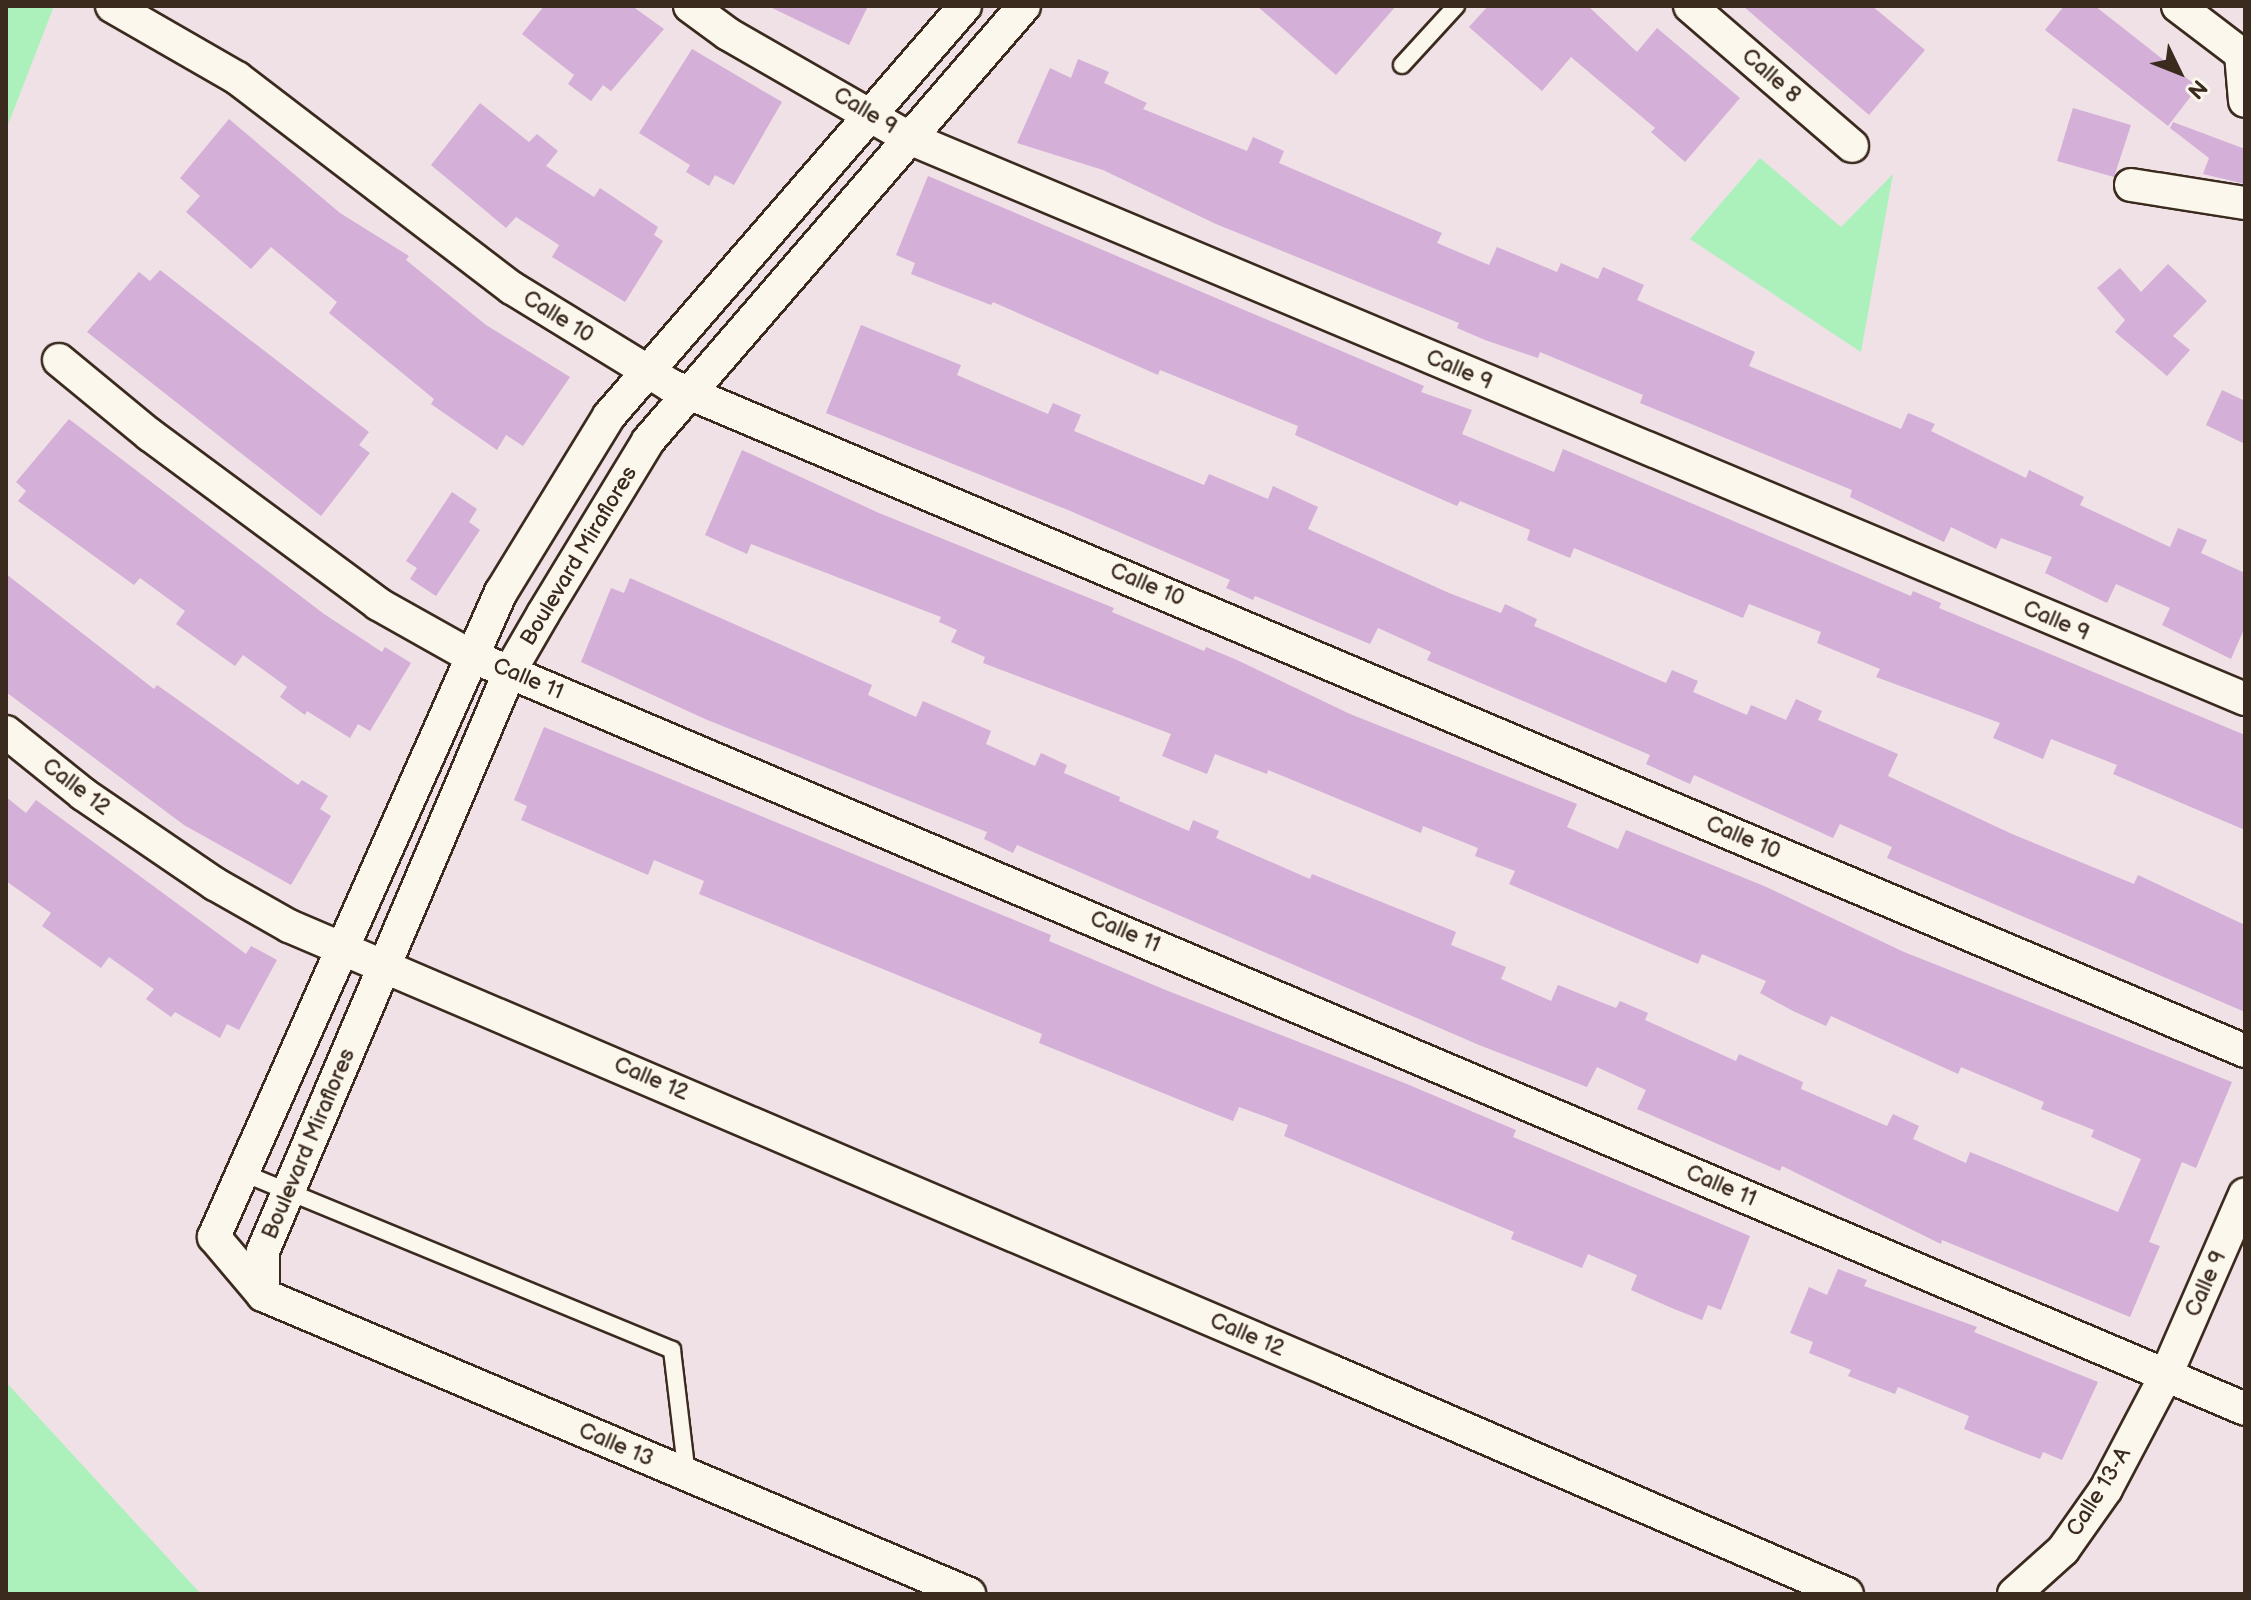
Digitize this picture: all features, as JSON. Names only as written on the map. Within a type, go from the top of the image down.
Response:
[{"type":"street","name":"Calle 10","points":[[112,6],[237,78],[512,288],[646,372],[2245,1051]]},
{"type":"street","name":"Calle 9","points":[[690,6],[728,34],[873,112],[909,138],[2245,699]]},
{"type":"street","name":"Boulevard Miraflores","points":[[263,1295],[214,1237],[469,655],[501,592],[609,416],[965,6]]},
{"type":"street","name":"Boulevard Miraflores","points":[[263,1295],[263,1251],[510,671],[648,441],[1024,6]]},
{"type":"street","name":"Calle 8","points":[[1690,6],[1852,146]]},
{"type":"street","points":[[2178,6],[2241,54],[2245,101]]},
{"type":"street","points":[[2131,185],[2245,203]]},
{"type":"street","name":"Calle 11","points":[[59,360],[150,435],[378,604],[469,655],[2245,1409]]},
{"type":"street","name":"Calle 12","points":[[6,732],[83,794],[215,884],[289,926],[1847,1594]]},
{"type":"street","name":"Calle 9","points":[[2166,1375],[2245,1194]]},
{"type":"street","name":"Calle 13","points":[[263,1295],[969,1594]]},
{"type":"street","name":"Calle 13-A","points":[[2014,1594],[2063,1550],[2106,1489],[2166,1375]]},
{"type":"lane","points":[[1402,65],[1456,6]]},
{"type":"lane","points":[[243,1173],[672,1350],[687,1475]]},
{"type":"green space","points":[[6,6],[54,6],[6,130]]},
{"type":"green space","points":[[1760,158],[1841,227],[1893,174],[1861,352],[1690,239]]},
{"type":"green space","points":[[6,1382],[201,1594],[6,1594]]},
{"type":"building","points":[[544,6],[632,6],[664,29],[611,91],[603,85],[591,101],[568,84],[574,75],[522,34]]},
{"type":"building","points":[[768,6],[868,6],[849,45]]},
{"type":"building","points":[[1257,6],[1396,6],[1336,75]]},
{"type":"building","points":[[1488,6],[1588,6],[1637,52],[1657,28],[1740,98],[1685,162],[1651,132],[1655,128],[1571,57],[1542,91],[1469,27]]},
{"type":"building","points":[[1743,6],[1872,6],[1925,50],[1869,115]]},
{"type":"building","points":[[2064,6],[2095,6],[2198,87],[2168,126],[2045,30]]},
{"type":"building","points":[[692,49],[782,102],[734,185],[715,175],[709,186],[686,172],[690,165],[639,133]]},
{"type":"building","points":[[1078,59],[1109,72],[1104,83],[1147,103],[1143,109],[1247,151],[1253,137],[1284,151],[1279,163],[1442,233],[1437,243],[1489,265],[1497,247],[1557,272],[1561,263],[1598,279],[1603,267],[1644,285],[1637,300],[1755,352],[1749,366],[1901,429],[1908,413],[1935,424],[1931,431],[2026,478],[2029,470],[2084,497],[2080,505],[2170,547],[2178,528],[2207,540],[2201,553],[2245,573],[2245,627],[2231,659],[2162,625],[2170,608],[2116,584],[2107,603],[2045,573],[2052,557],[2001,538],[1996,549],[1951,527],[1944,542],[1850,497],[1852,490],[1640,403],[1643,395],[1540,352],[1538,358],[1485,340],[1457,328],[1459,323],[1216,224],[1103,170],[1017,143],[1050,68],[1071,78]]},
{"type":"building","points":[[480,103],[529,142],[537,134],[558,151],[546,166],[594,197],[600,188],[658,227],[654,235],[663,241],[625,302],[552,257],[559,245],[516,217],[506,228],[431,165]]},
{"type":"building","points":[[2073,108],[2131,125],[2114,177],[2057,161]]},
{"type":"building","points":[[229,119],[340,213],[409,256],[406,260],[486,325],[570,377],[523,446],[506,435],[497,450],[431,404],[434,399],[329,313],[337,302],[271,247],[251,269],[186,212],[200,196],[180,178]]},
{"type":"building","points":[[2173,122],[2245,149],[2245,184],[2203,174],[2209,158],[2170,128]]},
{"type":"building","points":[[928,176],[1424,386],[1421,392],[1472,410],[1462,434],[1554,472],[1563,449],[1911,596],[1913,591],[1941,603],[1939,608],[2245,735],[2245,830],[2113,774],[2117,765],[2051,739],[2043,759],[1993,738],[2000,723],[1876,677],[1880,669],[1817,643],[1821,632],[1749,604],[1743,618],[1574,548],[1570,558],[1527,540],[1530,530],[1460,501],[1457,506],[1295,435],[1298,426],[1160,370],[1158,375],[993,302],[991,305],[911,274],[915,263],[896,255]]},
{"type":"building","points":[[2168,264],[2207,301],[2173,336],[2190,350],[2167,376],[2115,332],[2125,320],[2097,288],[2120,268],[2141,292]]},
{"type":"building","points":[[160,270],[369,432],[359,445],[370,453],[321,516],[87,332],[139,272],[150,281]]},
{"type":"building","points":[[861,325],[961,365],[957,375],[1048,414],[1053,403],[1081,415],[1074,431],[1204,485],[1209,474],[1268,499],[1273,486],[1318,507],[1308,529],[1449,593],[1501,613],[1505,604],[1537,619],[1534,626],[1666,683],[1672,670],[1698,681],[1693,692],[1747,715],[1751,705],[1786,720],[1796,699],[1822,711],[1818,720],[1898,754],[1888,776],[2012,834],[2134,884],[2138,875],[2245,925],[2245,1012],[1887,858],[1892,847],[1840,824],[1833,838],[1694,775],[1690,784],[1646,764],[1650,755],[1427,660],[1431,652],[1378,628],[1370,644],[1255,596],[1253,600],[1226,588],[1230,580],[1068,510],[826,413]]},
{"type":"building","points":[[2222,390],[2245,401],[2245,444],[2206,425]]},
{"type":"building","points":[[69,419],[324,614],[382,652],[385,647],[411,663],[370,731],[358,724],[350,738],[307,711],[305,715],[280,697],[287,687],[243,655],[235,666],[176,624],[185,611],[140,578],[134,585],[18,501],[26,491],[16,482]]},
{"type":"building","points":[[742,450],[879,513],[1114,608],[1112,612],[1204,651],[1206,647],[1237,660],[1350,714],[1577,804],[1567,827],[1618,849],[1626,830],[1764,886],[1904,952],[2232,1082],[2196,1168],[2182,1162],[2149,1242],[2160,1246],[2130,1317],[1942,1240],[1941,1244],[1782,1166],[1780,1171],[1637,1109],[1646,1090],[1597,1067],[1587,1087],[1479,1045],[1017,845],[1013,853],[984,839],[987,832],[705,719],[581,662],[611,588],[624,593],[630,578],[872,685],[868,695],[916,717],[923,701],[991,731],[986,744],[1035,766],[1041,753],[1067,765],[1064,773],[1120,797],[1119,801],[1189,831],[1193,820],[1219,831],[1216,838],[1310,879],[1312,874],[1456,932],[1451,945],[1506,967],[1501,979],[1551,1001],[1558,985],[1616,1008],[1620,1001],[1648,1013],[1645,1020],[1736,1061],[1739,1054],[1803,1082],[1801,1089],[1887,1126],[1893,1114],[1919,1126],[1913,1139],[1966,1163],[1970,1152],[2118,1212],[2141,1159],[2091,1137],[2094,1130],[2041,1109],[2044,1102],[1961,1067],[1958,1074],[1831,1016],[1826,1026],[1760,993],[1766,981],[1702,954],[1698,964],[1509,884],[1515,871],[1475,856],[1478,848],[1423,826],[1421,833],[1268,770],[1267,774],[1215,754],[1207,774],[1162,756],[1171,734],[983,663],[985,657],[951,642],[957,630],[939,622],[941,617],[751,544],[747,554],[705,535]]},
{"type":"building","points":[[452,492],[477,509],[469,522],[480,530],[436,596],[410,579],[417,568],[406,561]]},
{"type":"building","points":[[6,574],[154,689],[157,685],[298,785],[302,780],[328,796],[320,809],[331,816],[291,885],[184,825],[6,692]]},
{"type":"building","points":[[544,727],[1051,935],[1049,941],[1168,991],[1516,1130],[1513,1137],[1750,1236],[1721,1310],[1708,1305],[1702,1320],[1674,1309],[1631,1290],[1637,1275],[1588,1254],[1582,1268],[1511,1239],[1514,1232],[1284,1136],[1288,1125],[1239,1107],[1233,1121],[1205,1110],[1039,1043],[1042,1034],[699,894],[704,881],[654,860],[648,875],[521,820],[527,806],[514,800]]},
{"type":"building","points":[[6,797],[26,813],[36,800],[246,954],[251,946],[277,960],[239,1030],[227,1024],[220,1038],[175,1012],[171,1017],[146,999],[154,989],[109,957],[101,968],[42,926],[51,913],[6,881]]},
{"type":"building","points":[[1838,1269],[1867,1280],[1864,1286],[1977,1327],[1974,1332],[2098,1382],[2062,1460],[2043,1452],[2040,1459],[1964,1429],[1969,1416],[1898,1387],[1895,1394],[1848,1376],[1851,1370],[1809,1353],[1813,1342],[1790,1333],[1809,1287],[1827,1295]]}]
